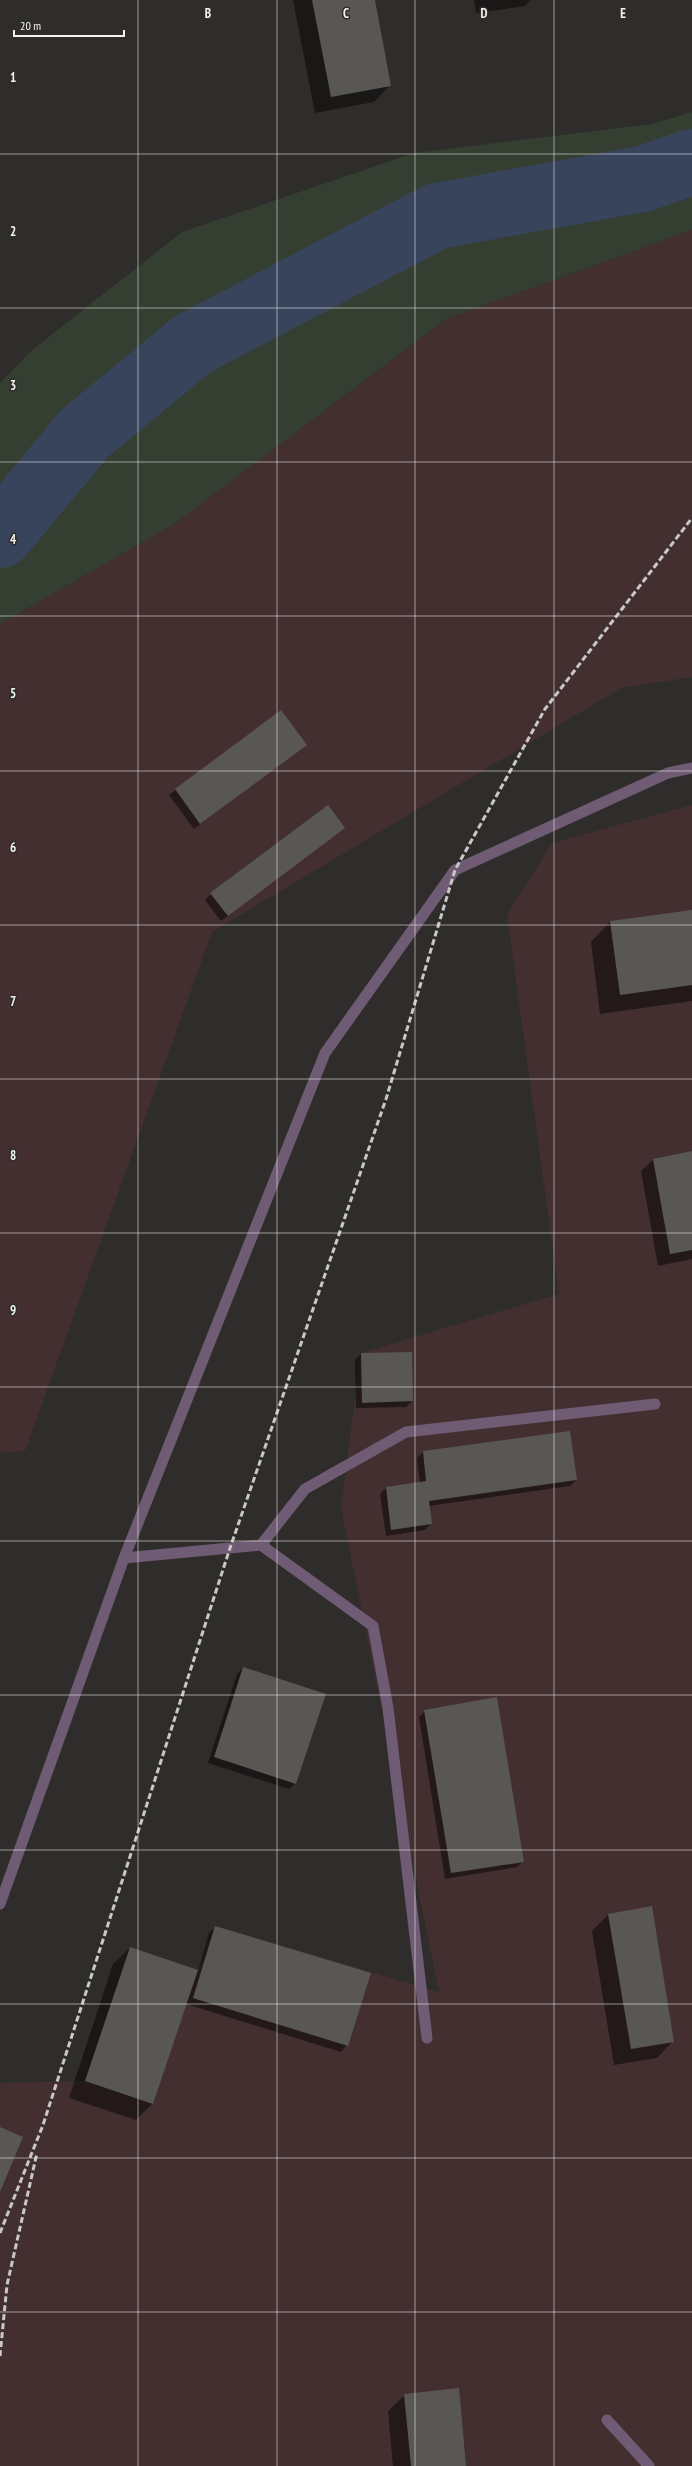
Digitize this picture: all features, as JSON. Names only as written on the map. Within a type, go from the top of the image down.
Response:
[{"type":"street","points":[[0,1904],[124,1558],[325,1053],[455,870],[668,773],[692,768]]},
{"type":"street","points":[[261,1545],[305,1489],[406,1432],[655,1404]]},
{"type":"street","points":[[124,1558],[261,1545],[373,1626],[388,1708],[427,2038]]},
{"type":"street","points":[[607,2420],[649,2466]]},
{"type":"shaded area","points":[[692,230],[692,677],[621,688],[212,932],[25,1451],[0,1453],[0,624],[176,523],[446,319]]},
{"type":"shaded area","points":[[692,805],[692,2466],[0,2466],[0,2083],[85,2081],[130,1947],[198,1970],[215,1926],[439,1992],[341,1508],[361,1353],[559,1294],[507,915],[552,843]]},
{"type":"green space","points":[[692,112],[692,230],[446,319],[176,523],[0,624],[0,383],[31,351],[182,232],[414,153],[652,124]]},
{"type":"building","points":[[312,0],[375,0],[391,86],[331,97]]},
{"type":"building","points":[[281,710],[307,745],[200,824],[175,789]]},
{"type":"building","points":[[328,805],[345,828],[228,916],[210,893]]},
{"type":"building","points":[[692,910],[692,985],[620,995],[610,921]]},
{"type":"building","points":[[692,1151],[692,1250],[670,1254],[653,1159]]},
{"type":"building","points":[[412,1352],[413,1401],[362,1403],[361,1353]]},
{"type":"building","points":[[570,1431],[577,1480],[429,1501],[432,1524],[391,1530],[386,1487],[426,1481],[423,1451]]},
{"type":"building","points":[[243,1667],[326,1694],[296,1784],[214,1757]]},
{"type":"building","points":[[497,1697],[524,1862],[451,1873],[424,1710]]},
{"type":"building","points":[[652,1906],[674,2042],[631,2049],[608,1914]]},
{"type":"building","points":[[215,1926],[371,1973],[348,2046],[193,1998]]},
{"type":"building","points":[[130,1947],[198,1970],[153,2104],[85,2081]]},
{"type":"building","points":[[0,2127],[23,2137],[0,2192]]},
{"type":"building","points":[[459,2388],[466,2466],[411,2466],[404,2394]]},
{"type":"waterway","points":[[0,535],[85,433],[193,344],[437,216],[642,179],[692,162]]},
{"type":"railway","points":[[0,2233],[43,2125],[230,1548],[386,1099],[455,870],[545,709],[692,518]]},
{"type":"railway","points":[[0,2356],[7,2285],[37,2153]]}]
